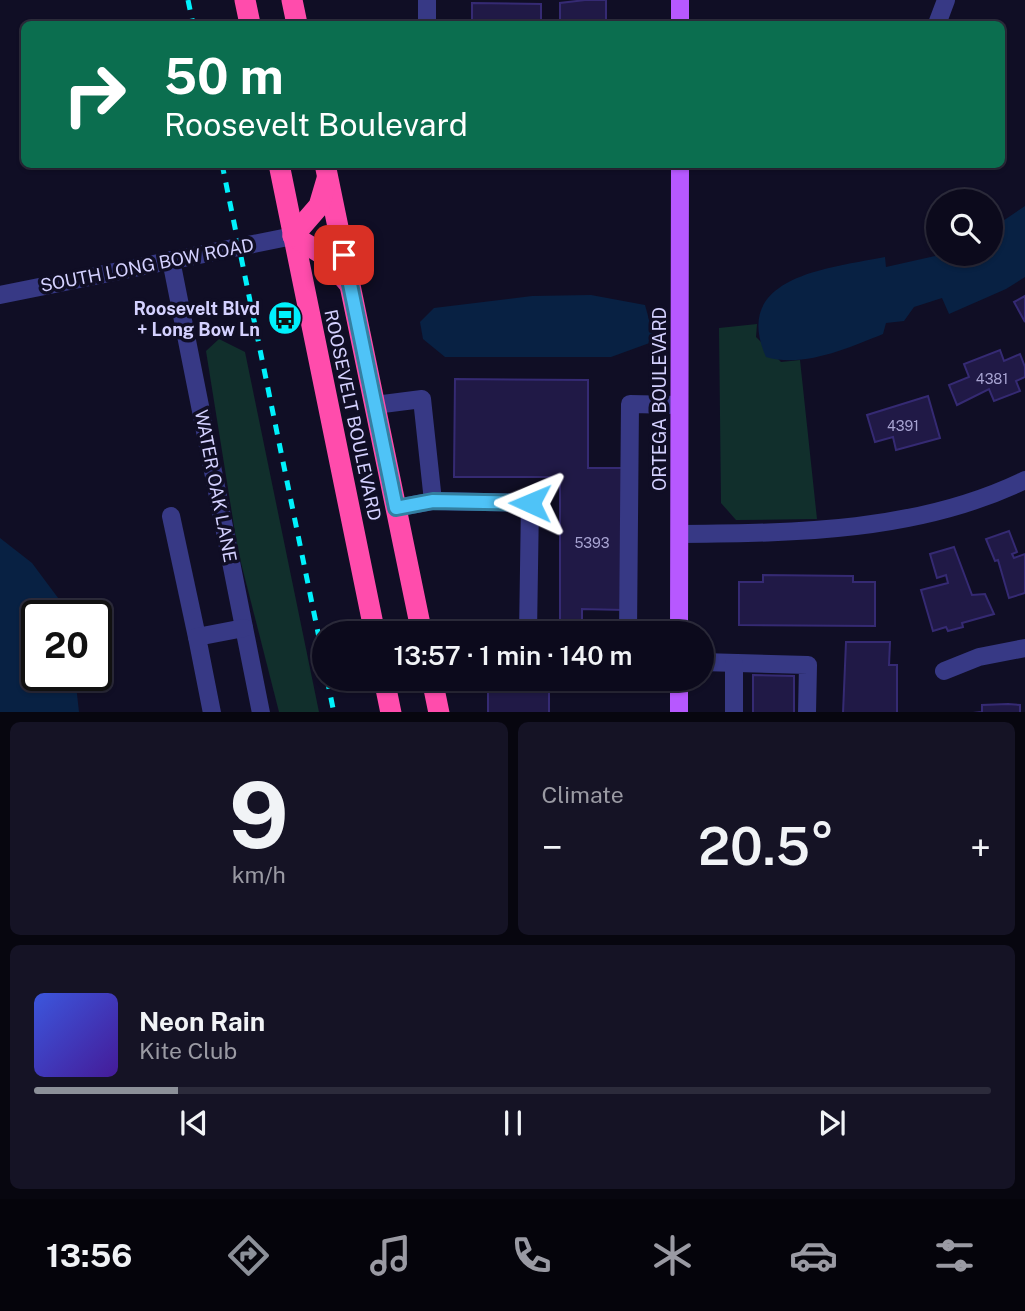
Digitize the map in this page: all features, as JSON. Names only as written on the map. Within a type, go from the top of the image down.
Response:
[{"type":"highway","points":[[245,0],[249,21]]},
{"type":"highway","points":[[292,0],[296,21]]},
{"type":"highway","name":"ROOSEVELT BOULEVARD","points":[[280,168],[372,621]]},
{"type":"highway","points":[[326,170],[319,206],[293,236],[324,255],[351,286]]},
{"type":"highway","name":"ROOSEVELT BOULEVARD","points":[[326,170],[419,621]]},
{"type":"highway","points":[[387,691],[391,712]]},
{"type":"highway","points":[[435,691],[439,712]]},
{"type":"main road","points":[[680,0],[680,21]]},
{"type":"main road","name":"ORTEGA BOULEVARD","points":[[679,621],[680,168]]},
{"type":"main road","points":[[679,691],[679,712]]},
{"type":"street","points":[[427,0],[427,21]]},
{"type":"street","points":[[938,21],[946,0]]},
{"type":"street","name":"SOUTH LONG BOW ROAD","points":[[0,295],[293,236]]},
{"type":"street","name":"WATER OAK LANE","points":[[171,260],[261,712]]},
{"type":"street","points":[[375,405],[422,399],[433,501]]},
{"type":"street","points":[[628,621],[630,404],[679,405]]},
{"type":"street","points":[[680,534],[786,534],[890,522],[935,512],[1025,480]]},
{"type":"street","points":[[396,508],[433,501],[530,503],[528,621]]},
{"type":"street","points":[[171,516],[212,712]]},
{"type":"street","points":[[197,637],[244,628]]},
{"type":"street","points":[[944,671],[979,657],[1025,648]]},
{"type":"street","points":[[714,662],[808,665],[807,712]]},
{"type":"street","points":[[734,663],[734,712]]},
{"type":"green space","points":[[757,324],[756,337],[781,362],[800,360],[817,519],[736,520],[721,503],[719,328]]},
{"type":"green space","points":[[219,339],[245,352],[312,678],[312,691],[315,691],[319,712],[279,712],[238,551],[206,351]]},
{"type":"water","points":[[1025,206],[1025,277],[1006,289],[949,314],[942,298],[914,307],[904,321],[886,323],[883,334],[826,355],[795,360],[766,357],[759,330],[762,309],[773,293],[791,281],[814,272],[885,257],[886,267],[926,258],[926,266],[1003,266],[1003,221]]},
{"type":"water","points":[[591,295],[645,305],[655,341],[611,357],[445,357],[423,339],[420,322],[434,308],[532,296]]},
{"type":"water","points":[[0,538],[32,563],[60,600],[21,600],[21,691],[77,691],[79,712],[0,712]]},
{"type":"building","points":[[606,0],[606,21],[560,21],[560,3]]},
{"type":"building","points":[[472,3],[541,4],[541,21],[472,21]]},
{"type":"building","points":[[1025,296],[1025,322],[1014,302]]},
{"type":"building","points":[[1000,350],[1004,361],[1020,354],[1025,367],[1025,377],[1016,381],[1020,391],[994,401],[989,389],[957,405],[949,385],[969,377],[964,364]]},
{"type":"building","points":[[455,379],[588,380],[588,468],[625,468],[624,610],[582,609],[582,621],[560,621],[560,477],[454,477]]},
{"type":"building","points":[[928,396],[940,438],[896,450],[893,437],[875,442],[867,415]]},
{"type":"building","points":[[1009,531],[1017,552],[1012,554],[1014,558],[1025,554],[1025,593],[1009,598],[998,560],[995,561],[986,539]]},
{"type":"building","points":[[954,547],[972,595],[985,594],[994,614],[962,623],[963,627],[948,631],[946,627],[933,631],[921,590],[948,583],[946,575],[937,578],[930,554]]},
{"type":"building","points":[[763,575],[853,576],[853,582],[875,582],[875,626],[739,625],[739,582],[763,582]]},
{"type":"building","points":[[846,642],[890,642],[889,665],[897,665],[897,712],[843,712]]},
{"type":"building","points":[[753,675],[794,676],[794,712],[753,712]]},
{"type":"building","points":[[488,691],[549,692],[549,712],[488,712]]},
{"type":"building","points":[[982,705],[1020,705],[1020,712],[982,712]]},
{"type":"railway","points":[[188,0],[192,21]]},
{"type":"railway","points":[[223,168],[316,621]]},
{"type":"railway","points":[[329,691],[334,712]]},
{"type":"place","name":"Roosevelt Blvd + Long Bow Ln","points":[[285,318]]},
{"type":"route","points":[[344,255],[396,508],[433,501],[530,503]]}]
